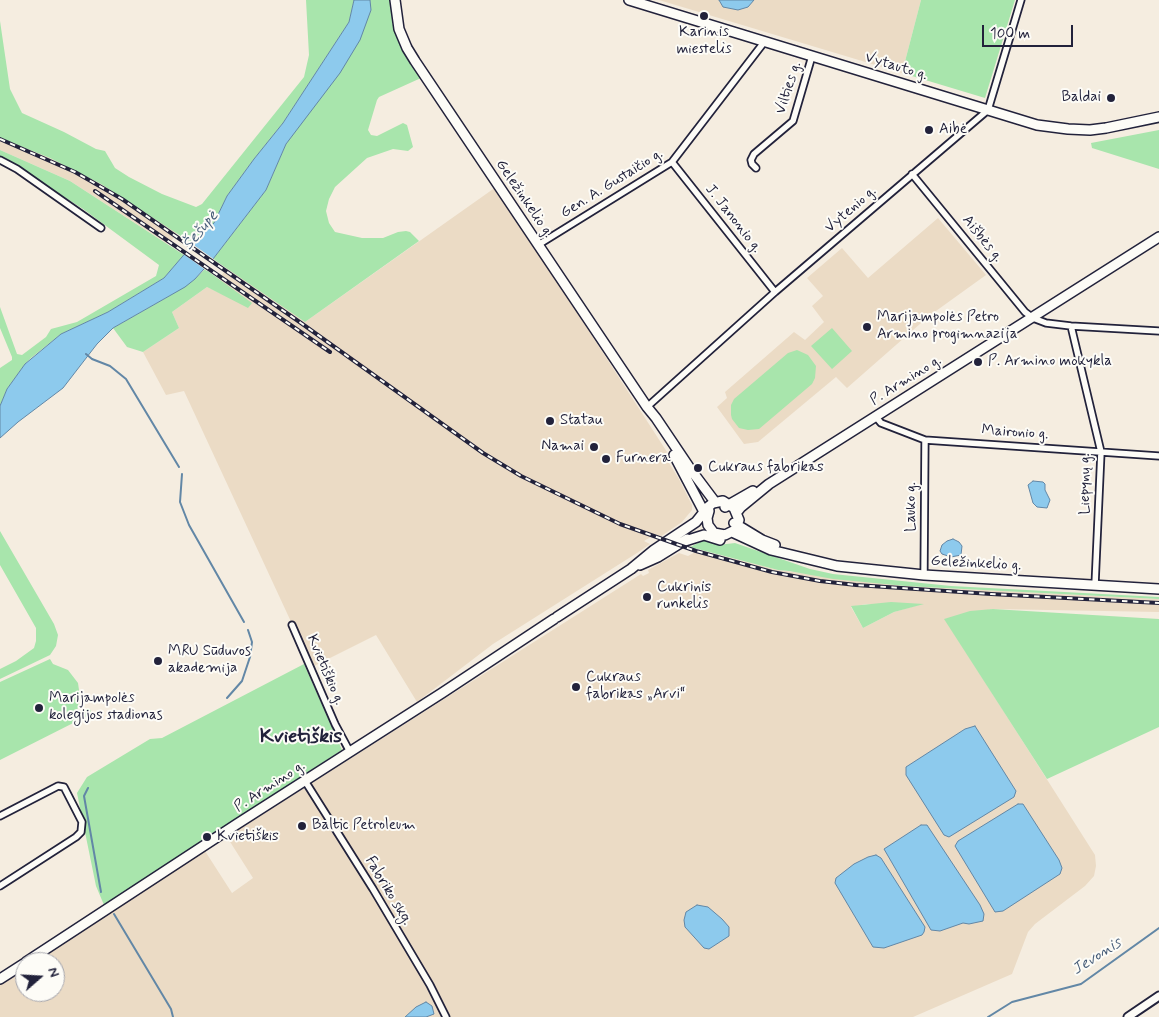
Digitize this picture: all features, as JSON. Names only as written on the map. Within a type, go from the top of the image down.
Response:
[{"type":"main road","name":"Geležinkelio g.","points":[[395,0],[397,21],[406,48],[646,407],[656,418],[691,470],[709,514]]},
{"type":"main road","name":"Vytauto g.","points":[[629,0],[1037,125],[1090,130],[1159,117]]},
{"type":"main road","name":"P. Armino g.","points":[[733,517],[757,489],[769,484],[1159,237]]},
{"type":"main road","name":"Geležinkelio g.","points":[[646,407],[652,421],[709,514]]},
{"type":"main road","points":[[717,507],[733,517],[725,535],[719,535],[709,514],[717,507]]},
{"type":"main road","name":"P. Armino g.","points":[[682,537],[698,532],[709,514]]},
{"type":"main road","name":"P. Armino g.","points":[[41,952],[631,569],[658,558],[682,537],[688,526],[709,514]]},
{"type":"main road","name":"Geležinkelio g.","points":[[733,517],[773,548]]},
{"type":"main road","name":"Geležinkelio g.","points":[[733,517],[773,548],[837,566],[924,575],[1159,589]]},
{"type":"main road","points":[[682,537],[706,535],[720,540],[738,539],[759,548],[773,548]]},
{"type":"main road","name":"P. Armino g.","points":[[0,979],[15,969]]},
{"type":"street","points":[[988,110],[1021,0]]},
{"type":"street","name":"Gen. A. Gustaičio g.","points":[[538,244],[672,162],[765,41]]},
{"type":"street","name":"Vilties g.","points":[[756,168],[751,160],[754,154],[793,121],[812,56]]},
{"type":"street","name":"Vytenio g.","points":[[646,407],[775,292],[988,110]]},
{"type":"street","points":[[0,160],[17,169],[101,228]]},
{"type":"street","name":"J. Janonio g.","points":[[672,162],[775,292]]},
{"type":"street","name":"Aišbės g.","points":[[912,174],[1025,312],[1033,318]]},
{"type":"street","points":[[1033,318],[1046,323],[1071,326],[1159,331]]},
{"type":"street","name":"Liepynų g.","points":[[1071,326],[1101,452],[1095,585]]},
{"type":"street","name":"Maironio g.","points":[[876,416],[881,423],[925,440],[1159,456]]},
{"type":"street","name":"Lauko g.","points":[[924,575],[925,440]]},
{"type":"street","name":"Kvietiškio g.","points":[[292,625],[335,724],[350,752]]},
{"type":"street","name":"Fabriko skg.","points":[[305,781],[373,888],[430,985],[446,1017]]},
{"type":"street","points":[[0,816],[58,786],[64,787],[82,822],[81,832],[76,837],[0,886]]},
{"type":"street","points":[[1128,1017],[1159,996]]},
{"type":"shaded area","points":[[659,0],[921,0],[902,73]]},
{"type":"shaded area","points":[[0,138],[50,158],[101,184],[177,233],[169,244],[166,243],[70,181],[0,150]]},
{"type":"shaded area","points":[[496,187],[667,452],[664,455],[679,479],[692,505],[692,510],[682,522],[660,537],[654,535],[644,541],[650,544],[493,644],[417,702],[376,635],[312,667],[184,391],[166,395],[143,352],[179,328],[172,312],[207,287],[249,307],[219,279],[227,268],[305,322]]},
{"type":"shaded area","name":"Marijampolės Petro Armino progimnazija","points":[[938,218],[986,275],[929,316],[847,388],[836,377],[758,442],[744,444],[717,407],[727,398],[725,392],[794,332],[805,340],[824,322],[812,306],[823,296],[807,278],[842,248],[868,278]]},
{"type":"shaded area","points":[[699,550],[778,570],[905,586],[1159,599],[1159,612],[993,609],[945,619],[1095,855],[1096,866],[1094,876],[1085,886],[1035,924],[1028,932],[1012,974],[913,1017],[0,1017],[0,983],[15,973],[15,1002],[65,1002],[65,952],[48,952],[205,851],[232,893],[253,878],[227,837],[641,574],[643,576],[649,573],[648,570],[679,553],[688,556]],"holes":[[[866,604],[921,604],[894,612],[863,628],[851,607]]]},
{"type":"green space","points":[[306,0],[354,0],[349,22],[283,123],[227,196],[214,223],[193,244],[101,184],[50,158],[0,138],[0,21],[10,89],[22,113],[96,149],[105,151],[115,168],[129,177],[162,194],[196,207],[202,204],[304,77],[309,55]]},
{"type":"green space","points":[[370,0],[391,0],[392,22],[396,34],[406,57],[421,78],[379,97],[368,130],[371,135],[377,136],[403,123],[407,125],[413,147],[408,151],[393,149],[367,158],[335,187],[326,211],[329,223],[335,232],[362,238],[383,238],[406,231],[410,232],[419,241],[305,322],[213,259],[266,190],[286,144],[371,10]]},
{"type":"green space","points":[[921,0],[1015,0],[985,98],[902,73]]},
{"type":"green space","points":[[1159,130],[1159,169],[1092,148],[1091,143]]},
{"type":"green space","points":[[0,150],[70,181],[184,255],[164,278],[108,312],[61,334],[31,358],[7,389],[0,406],[0,368],[12,360],[12,357],[0,328],[0,307],[17,354],[22,355],[46,337],[51,329],[77,322],[156,276],[159,265],[83,209],[0,156]]},
{"type":"green space","points":[[205,269],[252,303],[248,308],[207,287],[172,312],[179,328],[143,352],[127,347],[113,328],[169,296],[195,279]]},
{"type":"green space","points":[[832,328],[852,351],[832,369],[811,346]]},
{"type":"green space","points":[[797,350],[808,355],[816,366],[815,378],[812,384],[759,429],[748,430],[739,428],[731,415],[731,405],[734,399],[788,353]]},
{"type":"green space","points":[[0,531],[54,624],[58,635],[56,646],[50,655],[0,679],[0,669],[16,661],[34,648],[36,628],[0,565]]},
{"type":"green space","points":[[704,540],[718,545],[735,543],[810,569],[833,574],[951,586],[1159,597],[1159,599],[905,586],[833,579],[778,570],[690,547]]},
{"type":"green space","points":[[891,602],[924,604],[894,612],[863,628],[851,606]]},
{"type":"green space","points":[[993,609],[1159,619],[1159,727],[1047,779],[944,619],[970,611]]},
{"type":"green space","name":"Marijampolės kolegijos stadionas","points":[[50,659],[53,664],[68,670],[78,683],[80,697],[77,711],[73,716],[88,709],[91,710],[91,714],[0,760],[0,682]]},
{"type":"green space","points":[[304,664],[342,750],[104,905],[96,886],[77,793],[87,777],[150,739],[162,738]]},
{"type":"water","points":[[354,0],[370,0],[371,10],[360,40],[340,73],[286,144],[266,190],[213,259],[185,287],[113,328],[97,344],[63,388],[0,438],[0,406],[7,389],[25,364],[61,334],[108,312],[164,278],[200,236],[214,223],[227,196],[283,123],[349,22]]},
{"type":"water","points":[[719,0],[754,0],[748,7],[738,10],[723,7]]},
{"type":"water","points":[[1033,481],[1045,484],[1045,490],[1050,500],[1047,508],[1037,507],[1033,503],[1028,485]]},
{"type":"water","points":[[953,539],[962,546],[961,555],[951,557],[942,554],[940,551],[942,545]]},
{"type":"water","points":[[975,726],[1016,791],[1014,797],[949,837],[944,835],[906,775],[906,767],[965,729]]},
{"type":"water","points":[[1018,804],[1023,804],[1059,860],[1062,868],[1060,874],[1003,911],[995,912],[955,846],[958,841]]},
{"type":"water","points":[[921,825],[927,825],[980,905],[984,914],[983,921],[969,924],[963,923],[940,931],[931,930],[884,849]]},
{"type":"water","points":[[876,855],[881,858],[925,927],[922,935],[884,948],[873,947],[835,883],[836,878],[854,864]]},
{"type":"water","points":[[697,905],[708,907],[729,927],[729,936],[709,949],[704,948],[685,927],[686,912]]},
{"type":"water","points":[[426,1002],[432,1006],[434,1014],[426,1017],[405,1017],[416,1007]]},
{"type":"pier","points":[[191,243],[215,260],[207,271],[182,253]]},
{"type":"waterway","points":[[86,354],[92,359],[110,366],[126,379],[179,467]]},
{"type":"waterway","points":[[182,474],[180,502],[189,525],[244,622]]},
{"type":"waterway","points":[[227,698],[242,681],[250,657],[252,642],[248,630]]},
{"type":"waterway","points":[[88,788],[84,796],[101,892]]},
{"type":"waterway","points":[[114,914],[171,1009],[173,1017]]},
{"type":"waterway","name":"Jevonis","points":[[988,1017],[1012,1002],[1081,984],[1159,928]]},
{"type":"railway","points":[[0,139],[75,172],[122,199],[301,323],[483,453],[521,476],[620,524],[696,551],[772,572],[820,581],[991,594],[1159,603]]},
{"type":"railway","points":[[95,191],[330,352]]},
{"type":"place","name":"Karinis miestelis","points":[[704,16]]},
{"type":"place","name":"Baldai","points":[[1111,98]]},
{"type":"place","name":"Aibė","points":[[929,130]]},
{"type":"place","name":"Marijampolės Petro Armino progimnazija","points":[[867,327]]},
{"type":"place","name":"P. Armino mokykla","points":[[978,362]]},
{"type":"place","name":"Statau","points":[[550,421]]},
{"type":"place","name":"Namai","points":[[594,447]]},
{"type":"place","name":"Furnera","points":[[606,459]]},
{"type":"place","name":"Cukraus fabrikas","points":[[698,468]]},
{"type":"place","name":"Cukrinis runkelis","points":[[647,597]]},
{"type":"place","name":"MRU Sūduvos akademija","points":[[158,661]]},
{"type":"place","name":"Cukraus fabrikas „Arvi“","points":[[576,687]]},
{"type":"place","name":"Marijampolės kolegijos stadionas","points":[[39,708]]},
{"type":"place","name":"Baltic Petroleum","points":[[302,826]]},
{"type":"place","name":"Kvietiškis","points":[[207,837]]},
{"type":"district","name":"Kvietiškis","points":[[301,738]]},
{"type":"water label","name":"Šešupė","points":[[201,231]]}]
